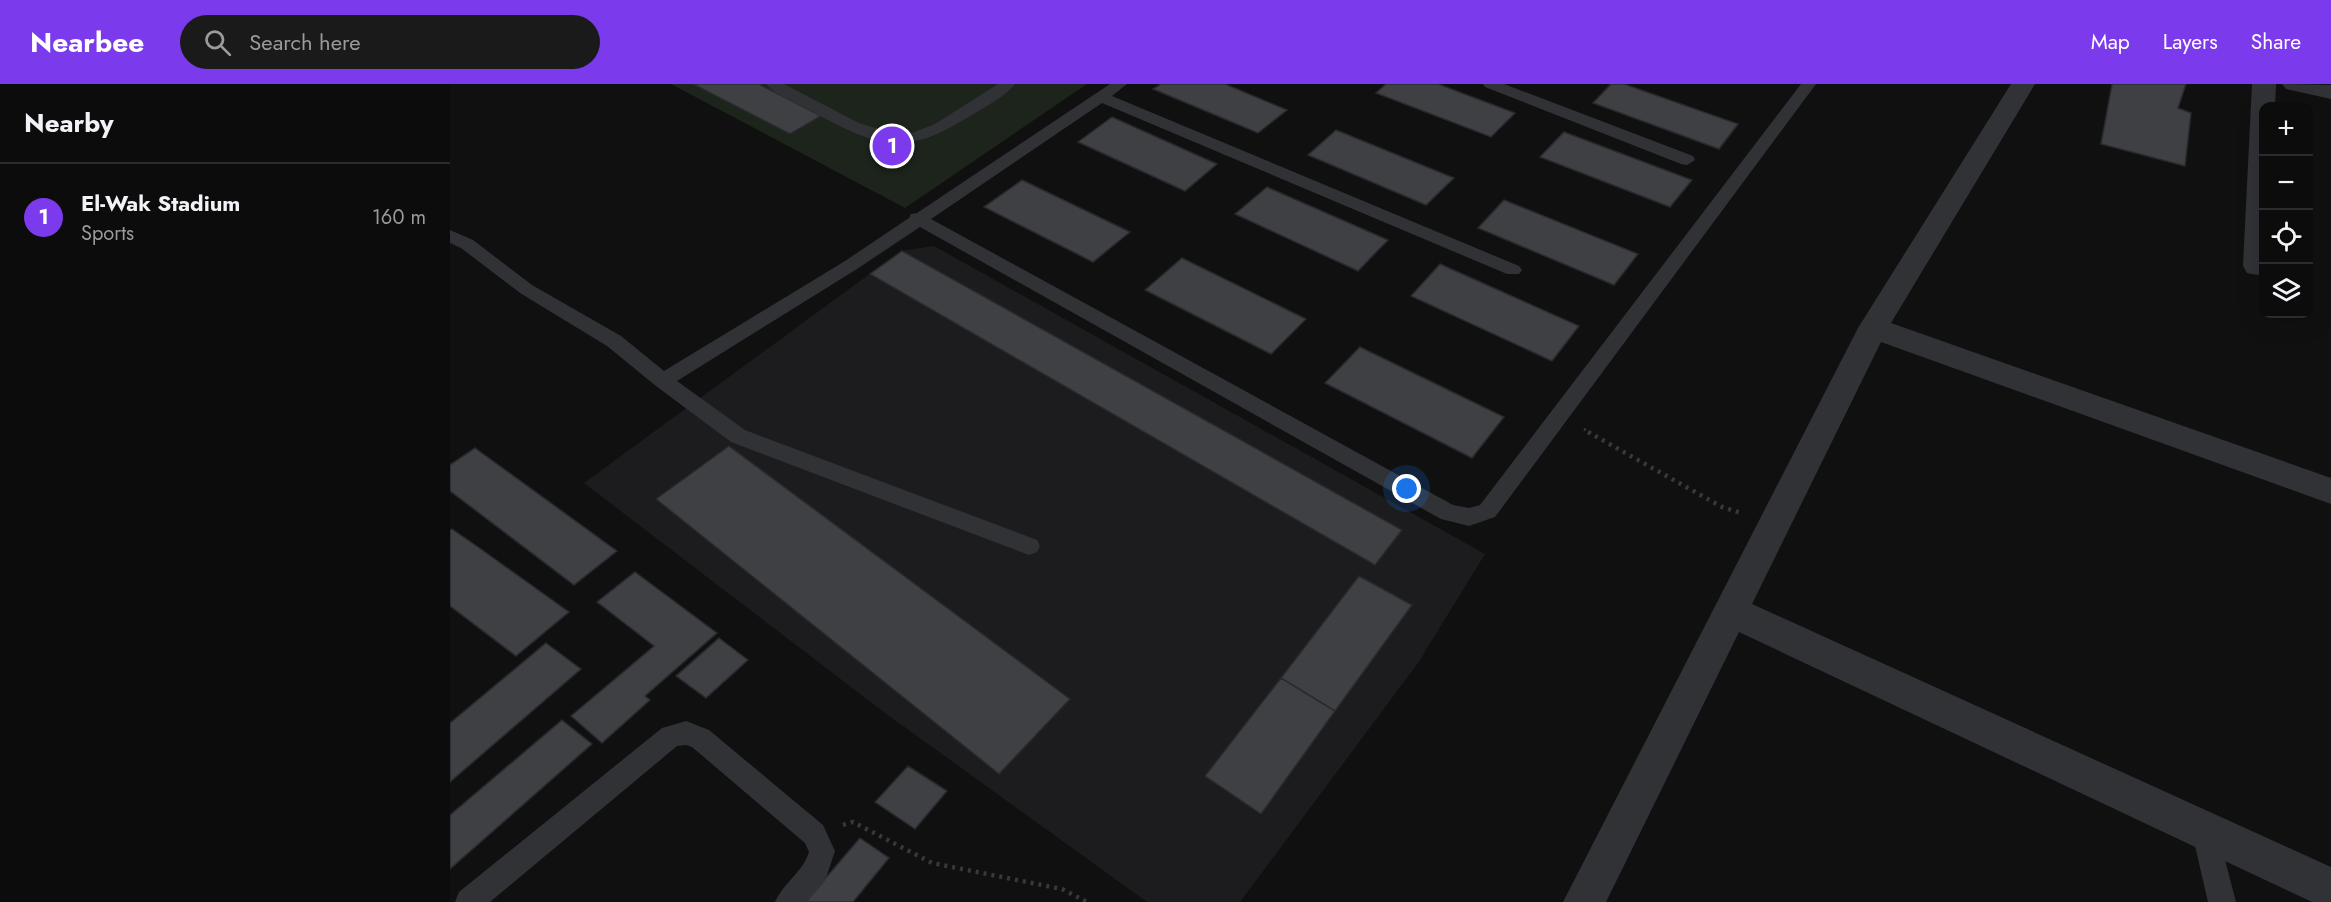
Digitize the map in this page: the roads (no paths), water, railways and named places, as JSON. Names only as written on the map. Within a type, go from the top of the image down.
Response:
[{"type":"street","points":[[1584,902],[1873,328],[2023,84]]},
{"type":"street","points":[[2257,266],[2264,84]]},
{"type":"street","points":[[2294,84],[2331,92]]},
{"type":"street","points":[[1873,328],[2331,491]]},
{"type":"street","points":[[1731,611],[2205,833],[2331,889]]},
{"type":"lane","points":[[773,84],[873,135],[900,140],[932,130],[1008,84]]},
{"type":"lane","points":[[663,381],[851,265],[917,218],[1120,84]]},
{"type":"lane","points":[[1490,84],[1687,160]]},
{"type":"lane","points":[[917,218],[1449,513],[1469,517],[1487,511],[1809,84]]},
{"type":"lane","points":[[1102,97],[1513,270]]},
{"type":"lane","points":[[450,236],[467,244],[526,289],[614,341],[663,381],[738,436],[1029,546]]},
{"type":"lane","points":[[470,902],[671,736],[686,733],[700,738],[814,834],[822,851],[816,872],[789,902]]},
{"type":"lane","points":[[2205,833],[2222,902]]},
{"type":"place","name":"El-Wak Stadium","points":[[892,146]]}]
